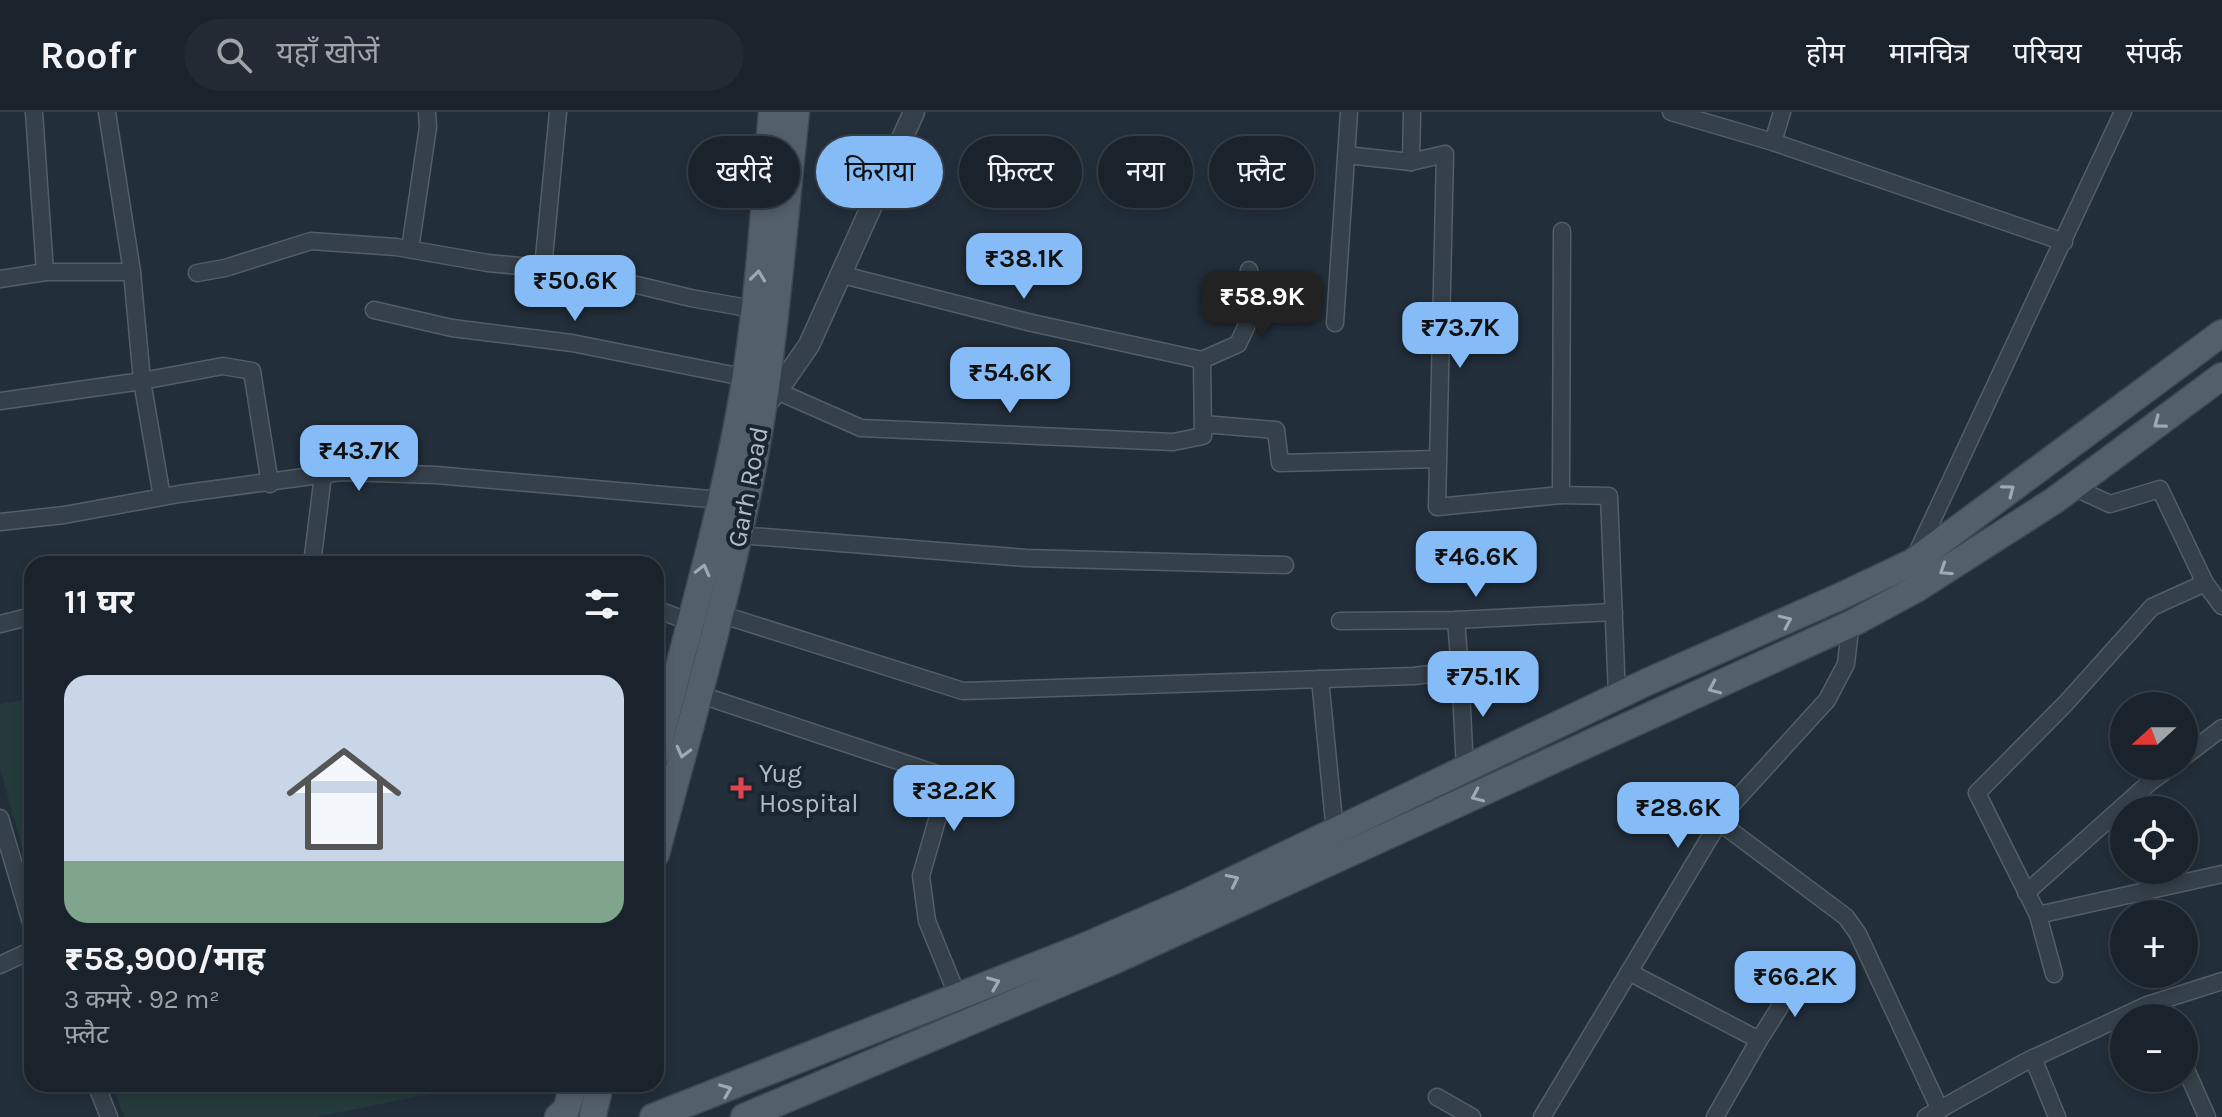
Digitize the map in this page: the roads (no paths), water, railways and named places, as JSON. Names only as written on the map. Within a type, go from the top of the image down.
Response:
[{"type":"main road","name":"Garh Road","points":[[664,723],[721,500],[758,393],[753,309],[772,112]]},
{"type":"main road","name":"Garh Road","points":[[664,795],[698,694],[739,535],[796,112]]},
{"type":"main road","points":[[653,1117],[958,997],[1105,951],[1189,901],[1617,696],[1913,562],[2222,333]]},
{"type":"main road","points":[[744,1117],[1105,951],[1345,856],[1853,623],[1916,589],[2073,487],[2212,384],[2181,363]]},
{"type":"main road","points":[[1335,832],[1345,856]]},
{"type":"main road","points":[[571,1092],[562,1114],[593,1116],[598,1092]]},
{"type":"street","points":[[34,112],[45,272]]},
{"type":"street","points":[[107,112],[132,272],[142,381],[162,497]]},
{"type":"street","points":[[410,249],[428,127],[427,112]]},
{"type":"street","points":[[543,268],[558,112]]},
{"type":"street","points":[[758,393],[809,345],[914,112]]},
{"type":"street","points":[[1335,323],[1349,112]]},
{"type":"street","points":[[1411,162],[1412,112]]},
{"type":"street","points":[[1773,142],[1782,112]]},
{"type":"street","points":[[1916,589],[1913,562],[2123,112]]},
{"type":"street","points":[[1674,113],[1773,142],[2064,242]]},
{"type":"street","points":[[1346,155],[1411,162],[1445,154],[1437,507],[1561,495],[1609,496],[1617,696]]},
{"type":"street","points":[[1561,495],[1562,231]]},
{"type":"street","points":[[197,273],[225,268],[311,241],[410,249],[488,263],[583,272],[691,298],[753,309]]},
{"type":"street","points":[[839,274],[1032,323],[1202,360],[1238,344],[1246,327],[1249,270]]},
{"type":"street","points":[[0,279],[45,272],[132,272]]},
{"type":"street","points":[[374,310],[452,328],[572,343],[758,393],[861,428],[1173,442],[1203,436],[1202,360]]},
{"type":"street","points":[[0,401],[223,366],[252,371],[270,484]]},
{"type":"street","points":[[1203,424],[1276,430],[1280,463],[1438,459]]},
{"type":"street","points":[[0,522],[341,472],[436,475],[721,500]]},
{"type":"street","points":[[313,556],[323,475]]},
{"type":"street","points":[[2073,487],[2110,504],[2160,489],[2205,583],[2222,606]]},
{"type":"street","points":[[739,535],[1026,558],[1285,565]]},
{"type":"street","points":[[2054,974],[2038,915],[1977,793],[2066,703],[2152,607],[2205,583]]},
{"type":"street","points":[[1542,1117],[1725,812],[1827,700],[1846,664],[1853,623],[1839,597]]},
{"type":"street","points":[[664,612],[690,622]]},
{"type":"street","points":[[1340,621],[1456,620],[1614,612]]},
{"type":"street","points":[[720,614],[963,691],[1414,676],[1460,670]]},
{"type":"street","points":[[0,624],[24,618]]},
{"type":"street","points":[[1456,620],[1465,769]]},
{"type":"street","points":[[1320,679],[1335,832]]},
{"type":"street","points":[[698,694],[949,778],[921,876],[927,921],[958,997]]},
{"type":"street","points":[[2198,747],[2221,730]]},
{"type":"street","points":[[2026,893],[2156,780]]},
{"type":"street","points":[[0,818],[5,856],[24,905]]},
{"type":"street","points":[[1719,822],[1846,917],[1858,934],[1933,1113],[2033,1058],[2156,1002],[2222,981]]},
{"type":"street","points":[[2038,915],[2222,874]]},
{"type":"street","points":[[0,965],[24,954]]},
{"type":"street","points":[[1629,972],[1759,1040]]},
{"type":"street","points":[[1715,1117],[1798,978]]},
{"type":"street","points":[[2033,1058],[2057,1117]]},
{"type":"street","points":[[99,1092],[109,1117]]},
{"type":"street","points":[[2196,1092],[2207,1117]]},
{"type":"street","points":[[1437,1097],[1472,1117]]},
{"type":"place","name":"Yug Hospital","points":[[741,788]]}]
